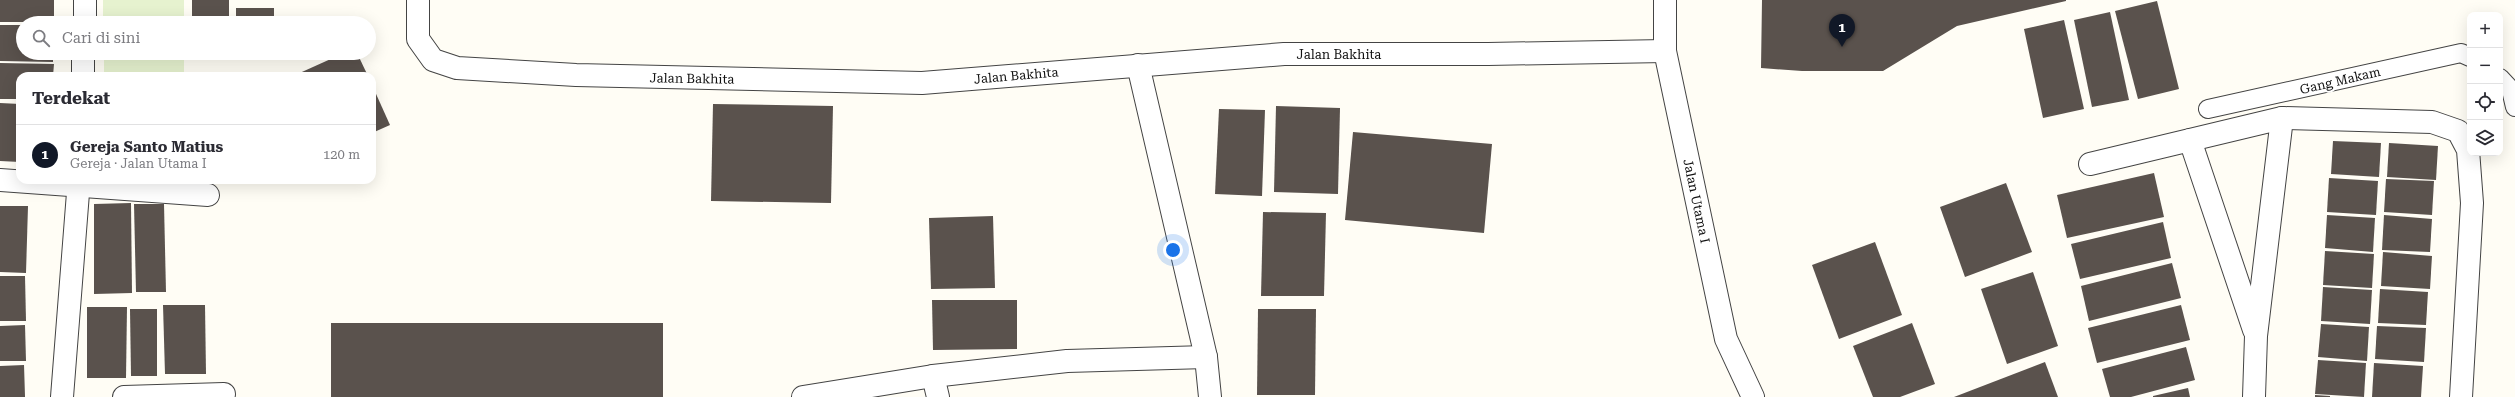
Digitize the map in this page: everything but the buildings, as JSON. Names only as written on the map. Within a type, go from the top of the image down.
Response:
[{"type":"street","points":[[85,16],[86,0]]},
{"type":"street","name":"Jalan Bakhita","points":[[418,0],[418,39],[433,60],[457,68],[576,75],[922,83],[1284,54],[1488,54],[1665,51]]},
{"type":"street","name":"Jalan Utama I","points":[[1665,0],[1665,51],[1726,339],[1753,397]]},
{"type":"street","points":[[83,72],[84,60]]},
{"type":"street","points":[[1138,65],[1206,357],[1210,397]]},
{"type":"street","points":[[2254,397],[2256,336],[2282,118]]},
{"type":"street","points":[[2090,164],[2282,118],[2432,122],[2458,131],[2468,150],[2472,203],[2461,397]]},
{"type":"street","points":[[2190,140],[2256,336]]},
{"type":"street","points":[[0,180],[16,180]]},
{"type":"street","points":[[62,397],[79,184]]},
{"type":"street","points":[[99,184],[208,195]]},
{"type":"street","points":[[803,397],[935,387],[1067,361],[1206,357]]},
{"type":"street","points":[[124,397],[224,394]]},
{"type":"lane","name":"Gang Makam","points":[[2208,109],[2461,52],[2467,55]]},
{"type":"lane","points":[[2503,81],[2511,90],[2515,107]]},
{"type":"green space","points":[[103,0],[184,0],[184,16],[103,16]]},
{"type":"green space","points":[[104,60],[184,60],[184,72],[104,72]]},
{"type":"place","name":"Gereja Santo Matius","points":[[1842,47]]}]
